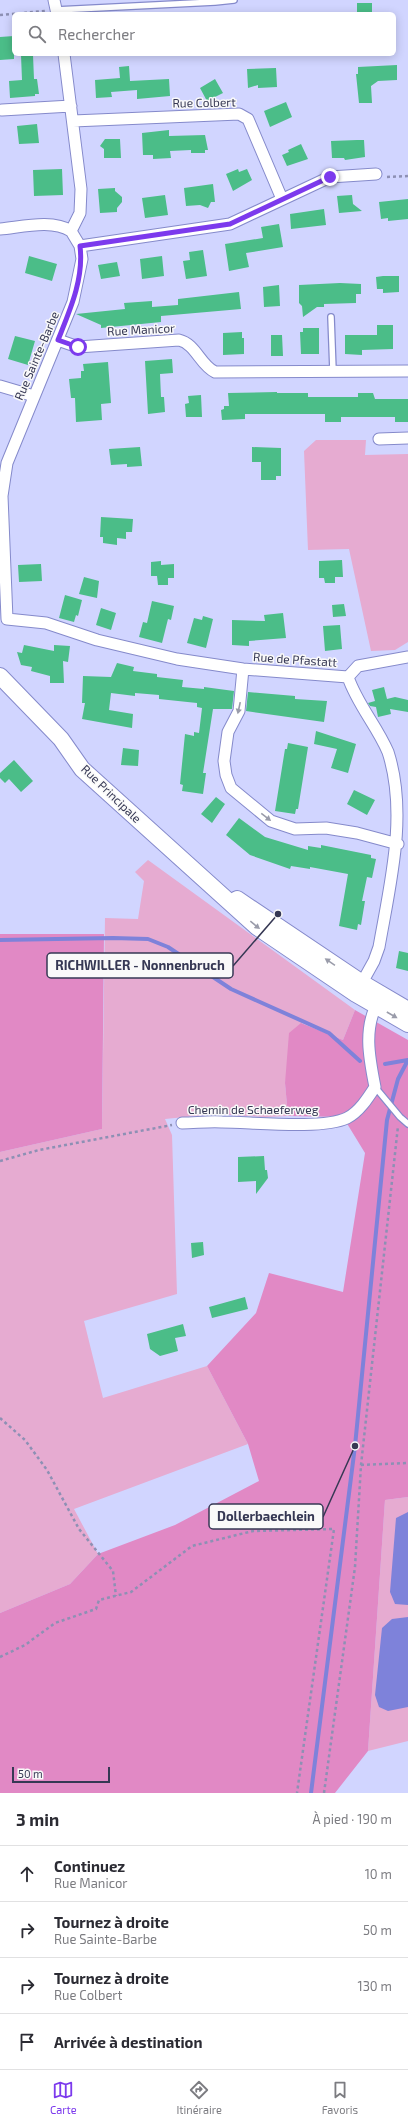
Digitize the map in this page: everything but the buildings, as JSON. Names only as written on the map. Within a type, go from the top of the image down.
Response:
[{"type":"main road","name":"Rue Principale","points":[[0,676],[61,739],[82,769],[194,872],[359,989],[379,1000],[408,1010]]},
{"type":"main road","name":"Rue Principale","points":[[379,1000],[408,1024]]},
{"type":"street","points":[[0,229],[53,225],[63,226],[71,231],[80,213],[81,189],[64,56]]},
{"type":"street","points":[[2,110],[71,106]]},
{"type":"street","name":"Rue Colbert","points":[[73,121],[239,114],[248,119],[282,199]]},
{"type":"street","points":[[80,246],[230,224],[330,177],[376,174]]},
{"type":"street","name":"Rue Sainte-Barbe","points":[[2,621],[2,496],[7,463],[73,302],[82,259],[80,246],[71,231]]},
{"type":"street","name":"Rue Manicor","points":[[58,340],[78,347],[179,340],[186,342],[191,346],[208,369],[215,372],[408,371]]},
{"type":"street","points":[[0,386],[34,396]]},
{"type":"street","points":[[379,438],[408,438]]},
{"type":"street","name":"Rue de Pfastatt","points":[[2,621],[46,623],[97,640],[177,659],[243,669],[348,677],[357,699],[388,752],[404,803],[379,947],[374,961],[359,989]]},
{"type":"street","points":[[348,677],[358,666],[408,657]]},
{"type":"street","points":[[243,669],[239,711],[228,732],[224,762],[231,788],[270,821],[295,829],[334,830],[357,833],[398,844]]},
{"type":"street","points":[[375,1087],[369,1056],[369,1023],[379,1000]]},
{"type":"street","name":"Chemin de Schaeferweg","points":[[182,1123],[334,1123],[348,1118],[366,1101],[375,1087]]},
{"type":"lane","points":[[56,8],[234,0]]},
{"type":"lane","points":[[331,317],[333,371]]},
{"type":"lane","points":[[375,1087],[400,1117],[408,1124]]},
{"type":"path","points":[[24,12],[56,8]]},
{"type":"path","points":[[0,15],[12,14]]},
{"type":"path","points":[[376,174],[385,176],[408,176]]},
{"type":"path","points":[[324,1793],[355,1568],[361,1465],[400,1117]]},
{"type":"path","name":"Chemin de Schaeferweg","points":[[0,1161],[39,1150],[148,1128],[182,1123]]},
{"type":"path","points":[[0,1418],[25,1440],[47,1470],[79,1529],[113,1570],[116,1596]]},
{"type":"path","points":[[361,1465],[408,1463]]},
{"type":"path","points":[[0,1657],[25,1644],[55,1623],[96,1609],[99,1600],[131,1592],[192,1546],[253,1531],[334,1528],[297,1793]]},
{"type":"shaded area","points":[[316,440],[366,440],[365,455],[408,454],[408,642],[395,650],[371,651],[349,549],[308,550],[304,451]]},
{"type":"shaded area","points":[[148,860],[355,1010],[343,1040],[302,1023],[285,1083],[288,1116],[265,1117],[215,1114],[165,1119],[172,1135],[177,1294],[84,1321],[103,1398],[207,1366],[248,1444],[74,1509],[98,1554],[70,1584],[0,1613],[0,1152],[102,1129],[105,918],[138,919],[144,881],[135,872]]},
{"type":"shaded area","points":[[0,934],[104,934],[102,1129],[0,1152]]},
{"type":"shaded area","points":[[355,1010],[408,1040],[408,1497],[385,1500],[368,1751],[335,1793],[0,1793],[0,1613],[70,1584],[98,1554],[175,1525],[259,1481],[248,1444],[207,1366],[256,1313],[269,1273],[343,1292],[365,1153],[343,1117],[288,1116],[285,1083],[289,1033],[301,1023],[343,1040]]},
{"type":"shaded area","points":[[408,1497],[408,1741],[368,1751],[385,1500]]},
{"type":"water","points":[[408,1512],[408,1605],[395,1604],[390,1592],[396,1518]]},
{"type":"water","points":[[408,1617],[408,1707],[388,1711],[379,1707],[375,1695],[382,1628],[392,1619]]},
{"type":"waterway","points":[[0,940],[113,938],[148,939],[168,947],[231,989],[329,1033],[360,1061]]},
{"type":"waterway","points":[[385,1064],[408,1060]]},
{"type":"waterway","points":[[311,1793],[355,1446],[387,1120],[398,1079],[408,1060]]},
{"type":"place","name":"RICHWILLER - Nonnenbruch","points":[[278,914]]},
{"type":"place","name":"Dollerbaechlein","points":[[355,1446]]},
{"type":"route","points":[[78,347],[58,340],[73,302],[82,259],[80,246],[230,224],[330,177]]}]
